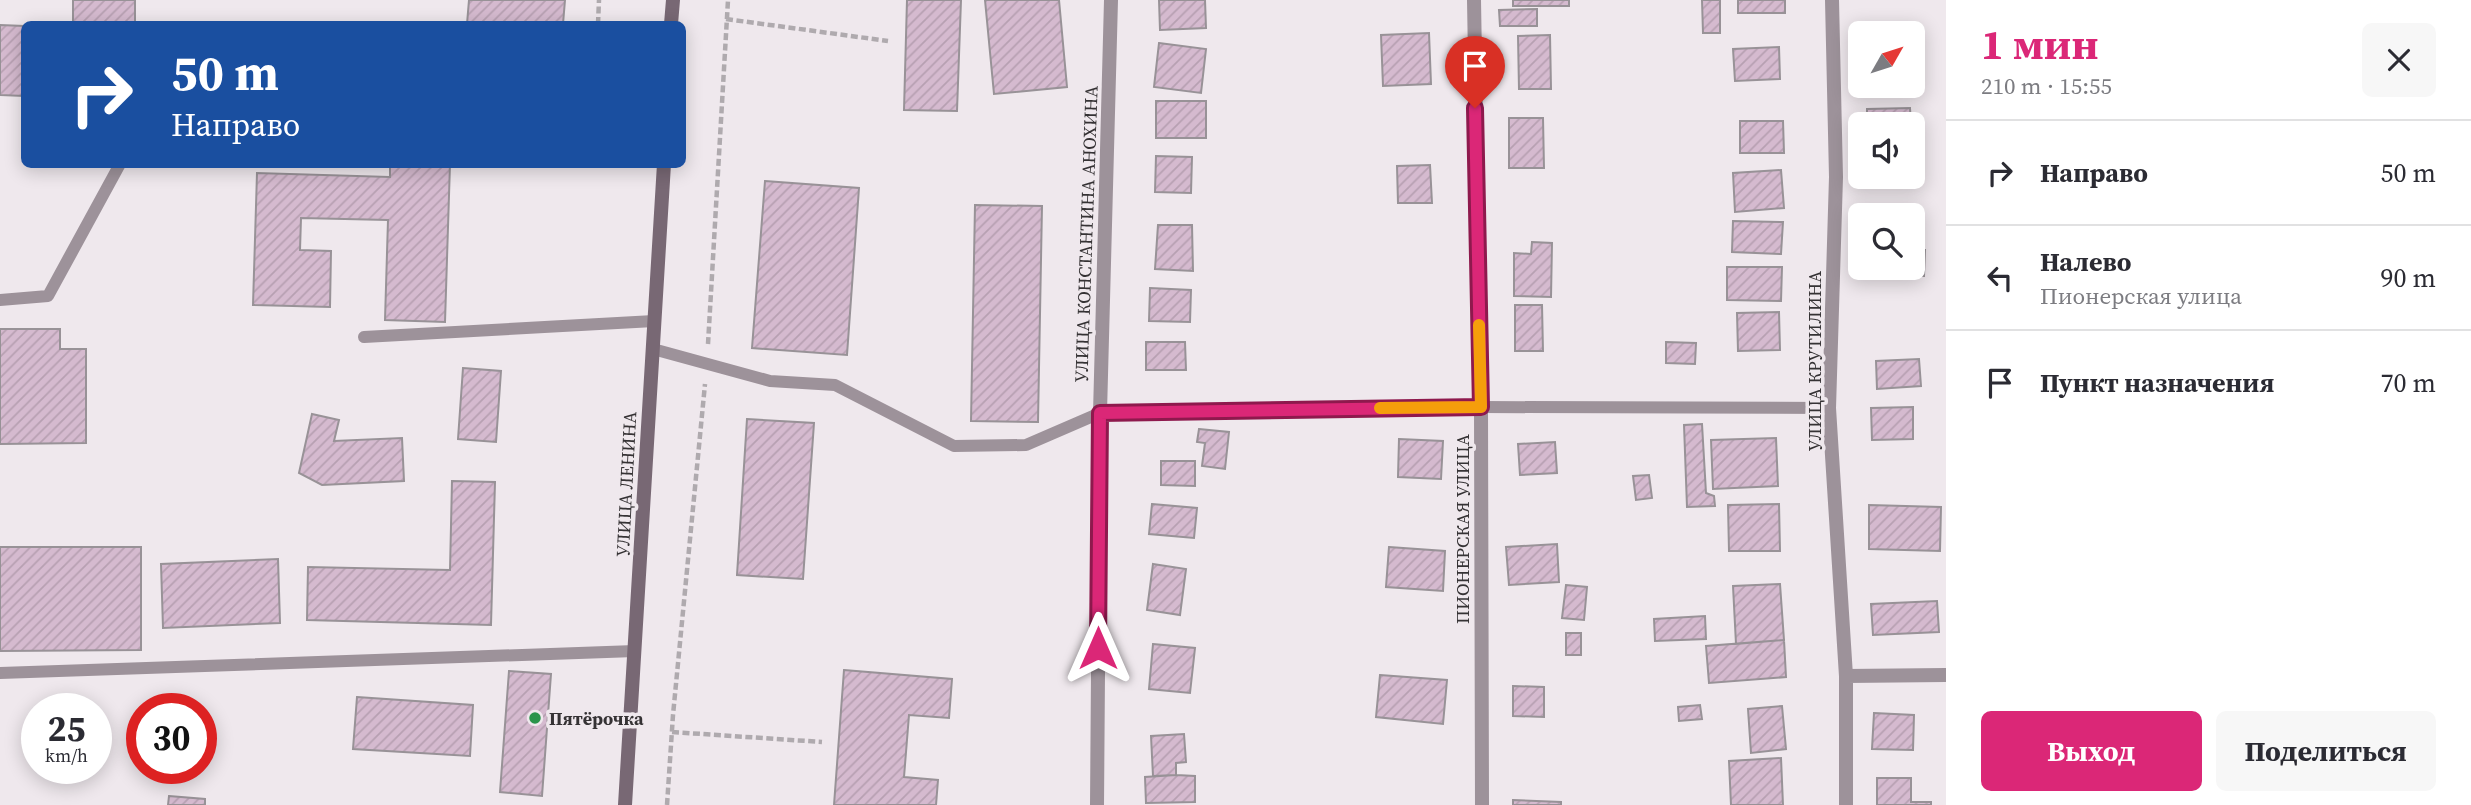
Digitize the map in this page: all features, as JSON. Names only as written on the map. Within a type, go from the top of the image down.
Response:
[{"type":"main road","points":[[671,21],[673,0]]},
{"type":"main road","name":"УЛИЦА ЛЕНИНА","points":[[625,805],[664,168]]},
{"type":"street","name":"УЛИЦА КОНСТАНТИНА АНОХИНА","points":[[1097,805],[1100,413],[1111,0]]},
{"type":"street","name":"ПИОНЕРСКАЯ УЛИЦА","points":[[1474,0],[1481,407],[1482,805]]},
{"type":"street","name":"УЛИЦА КРУТИЛИНА","points":[[1832,0],[1836,177],[1829,408],[1846,676],[1846,805]]},
{"type":"street","points":[[1846,676],[1946,676]]},
{"type":"lane","points":[[0,300],[48,296],[118,168]]},
{"type":"lane","points":[[364,337],[654,321]]},
{"type":"lane","points":[[653,349],[770,381],[835,385],[954,446],[1026,444],[1100,413],[1481,407],[1829,408]]},
{"type":"lane","points":[[0,673],[635,651]]},
{"type":"path","points":[[598,21],[599,0]]},
{"type":"path","points":[[667,805],[707,364],[728,0]]},
{"type":"path","points":[[726,19],[888,41]]},
{"type":"path","points":[[672,732],[822,743]]},
{"type":"building","points":[[73,0],[135,0],[135,21],[73,21]]},
{"type":"building","points":[[469,0],[565,0],[563,21],[467,21]]},
{"type":"building","points":[[907,0],[961,0],[957,111],[904,110]]},
{"type":"building","points":[[985,0],[1059,0],[1067,87],[994,94]]},
{"type":"building","points":[[1159,0],[1205,0],[1206,28],[1160,30]]},
{"type":"building","points":[[1513,0],[1569,0],[1569,6],[1513,6]]},
{"type":"building","points":[[1702,0],[1720,0],[1720,33],[1703,33]]},
{"type":"building","points":[[1738,0],[1785,0],[1785,13],[1738,13]]},
{"type":"building","points":[[1537,9],[1537,26],[1500,26],[1499,10]]},
{"type":"building","points":[[0,25],[21,26],[21,96],[0,95]]},
{"type":"building","points":[[1429,33],[1431,84],[1383,86],[1381,35]]},
{"type":"building","points":[[1550,35],[1551,89],[1519,89],[1518,36]]},
{"type":"building","points":[[1159,43],[1206,49],[1201,93],[1154,87]]},
{"type":"building","points":[[1779,47],[1780,79],[1735,81],[1733,49]]},
{"type":"building","points":[[1156,101],[1206,101],[1206,138],[1156,138]]},
{"type":"building","points":[[1910,108],[1910,112],[1867,112],[1867,109]]},
{"type":"building","points":[[1509,118],[1543,118],[1544,168],[1509,168]]},
{"type":"building","points":[[1740,121],[1783,121],[1784,153],[1740,153]]},
{"type":"building","points":[[1156,156],[1192,157],[1191,193],[1155,192]]},
{"type":"building","points":[[1430,165],[1432,203],[1398,203],[1397,166]]},
{"type":"building","points":[[390,168],[450,168],[445,322],[385,320],[388,220],[301,218],[300,250],[331,251],[330,307],[253,305],[257,173],[390,177]]},
{"type":"building","points":[[1781,170],[1784,208],[1735,212],[1733,173]]},
{"type":"building","points":[[765,181],[859,188],[847,355],[752,348]]},
{"type":"building","points":[[975,205],[1042,206],[1038,422],[971,421]]},
{"type":"building","points":[[1733,221],[1783,222],[1781,254],[1732,252]]},
{"type":"building","points":[[1158,225],[1192,225],[1193,271],[1155,269]]},
{"type":"building","points":[[1532,242],[1552,243],[1551,297],[1514,296],[1514,253],[1531,254]]},
{"type":"building","points":[[1727,267],[1782,267],[1781,301],[1727,300]]},
{"type":"building","points":[[1150,288],[1191,290],[1190,322],[1149,321]]},
{"type":"building","points":[[1515,305],[1542,305],[1543,351],[1515,351]]},
{"type":"building","points":[[1779,312],[1780,350],[1738,351],[1737,313]]},
{"type":"building","points":[[0,329],[60,329],[60,349],[86,349],[86,443],[0,444]]},
{"type":"building","points":[[1146,342],[1185,342],[1186,370],[1146,370]]},
{"type":"building","points":[[1666,342],[1696,343],[1695,364],[1666,363]]},
{"type":"building","points":[[1919,359],[1921,386],[1877,389],[1876,361]]},
{"type":"building","points":[[463,368],[501,371],[496,442],[458,439]]},
{"type":"building","points":[[1913,407],[1913,439],[1872,440],[1871,408]]},
{"type":"building","points":[[312,414],[339,420],[334,441],[402,438],[404,481],[322,485],[299,473]]},
{"type":"building","points":[[747,419],[814,423],[803,579],[737,575]]},
{"type":"building","points":[[1702,424],[1706,493],[1714,496],[1715,506],[1687,507],[1684,425]]},
{"type":"building","points":[[1199,429],[1229,432],[1225,469],[1202,466],[1205,443],[1197,442]]},
{"type":"building","points":[[1776,438],[1778,486],[1713,489],[1711,440]]},
{"type":"building","points":[[1399,439],[1443,441],[1441,479],[1398,477]]},
{"type":"building","points":[[1555,442],[1557,473],[1520,475],[1518,444]]},
{"type":"building","points":[[1161,461],[1195,461],[1195,486],[1161,485]]},
{"type":"building","points":[[1649,475],[1652,498],[1636,500],[1633,476]]},
{"type":"building","points":[[452,481],[495,482],[491,625],[307,620],[308,567],[450,570]]},
{"type":"building","points":[[1152,504],[1197,508],[1194,538],[1149,534]]},
{"type":"building","points":[[1779,504],[1780,551],[1729,551],[1728,505]]},
{"type":"building","points":[[1869,505],[1941,507],[1940,551],[1869,549]]},
{"type":"building","points":[[1557,544],[1559,582],[1509,585],[1506,547]]},
{"type":"building","points":[[0,547],[141,547],[141,650],[0,651]]},
{"type":"building","points":[[1389,547],[1445,551],[1443,591],[1386,587]]},
{"type":"building","points":[[278,559],[280,623],[163,628],[161,564]]},
{"type":"building","points":[[1153,564],[1186,569],[1180,615],[1147,610]]},
{"type":"building","points":[[1780,584],[1784,640],[1736,644],[1733,586]]},
{"type":"building","points":[[1566,585],[1587,587],[1584,620],[1562,618]]},
{"type":"building","points":[[1937,601],[1939,632],[1873,635],[1871,604]]},
{"type":"building","points":[[1705,616],[1706,639],[1655,641],[1654,619]]},
{"type":"building","points":[[1566,633],[1581,633],[1581,655],[1566,655]]},
{"type":"building","points":[[1784,640],[1786,677],[1709,683],[1706,646]]},
{"type":"building","points":[[1153,644],[1195,648],[1190,693],[1149,689]]},
{"type":"building","points":[[844,670],[952,679],[949,718],[909,715],[904,777],[938,780],[936,805],[834,805]]},
{"type":"building","points":[[509,671],[551,674],[542,796],[500,792]]},
{"type":"building","points":[[1380,675],[1447,680],[1443,724],[1376,717]]},
{"type":"building","points":[[1513,686],[1544,687],[1544,717],[1513,716]]},
{"type":"building","points":[[357,697],[473,705],[470,756],[353,749]]},
{"type":"building","points":[[1700,705],[1702,719],[1679,721],[1678,707]]},
{"type":"building","points":[[1782,706],[1786,749],[1751,753],[1748,709]]},
{"type":"building","points":[[1874,713],[1914,715],[1913,750],[1872,749]]},
{"type":"building","points":[[1184,734],[1186,762],[1176,763],[1176,775],[1153,776],[1151,736]]},
{"type":"building","points":[[1781,758],[1783,805],[1731,805],[1729,761]]},
{"type":"building","points":[[1195,776],[1195,802],[1146,803],[1145,777]]},
{"type":"building","points":[[1877,778],[1911,778],[1911,802],[1931,802],[1931,805],[1877,805]]},
{"type":"building","points":[[169,796],[205,799],[205,805],[168,805]]},
{"type":"building","points":[[1513,800],[1561,802],[1561,805],[1513,805]]},
{"type":"slow traffic","points":[[1380,408],[1481,407],[1479,325]]},
{"type":"place","name":"Пятёрочка","points":[[535,718]]},
{"type":"route","points":[[1098,648],[1100,413],[1481,407],[1475,108]]}]
